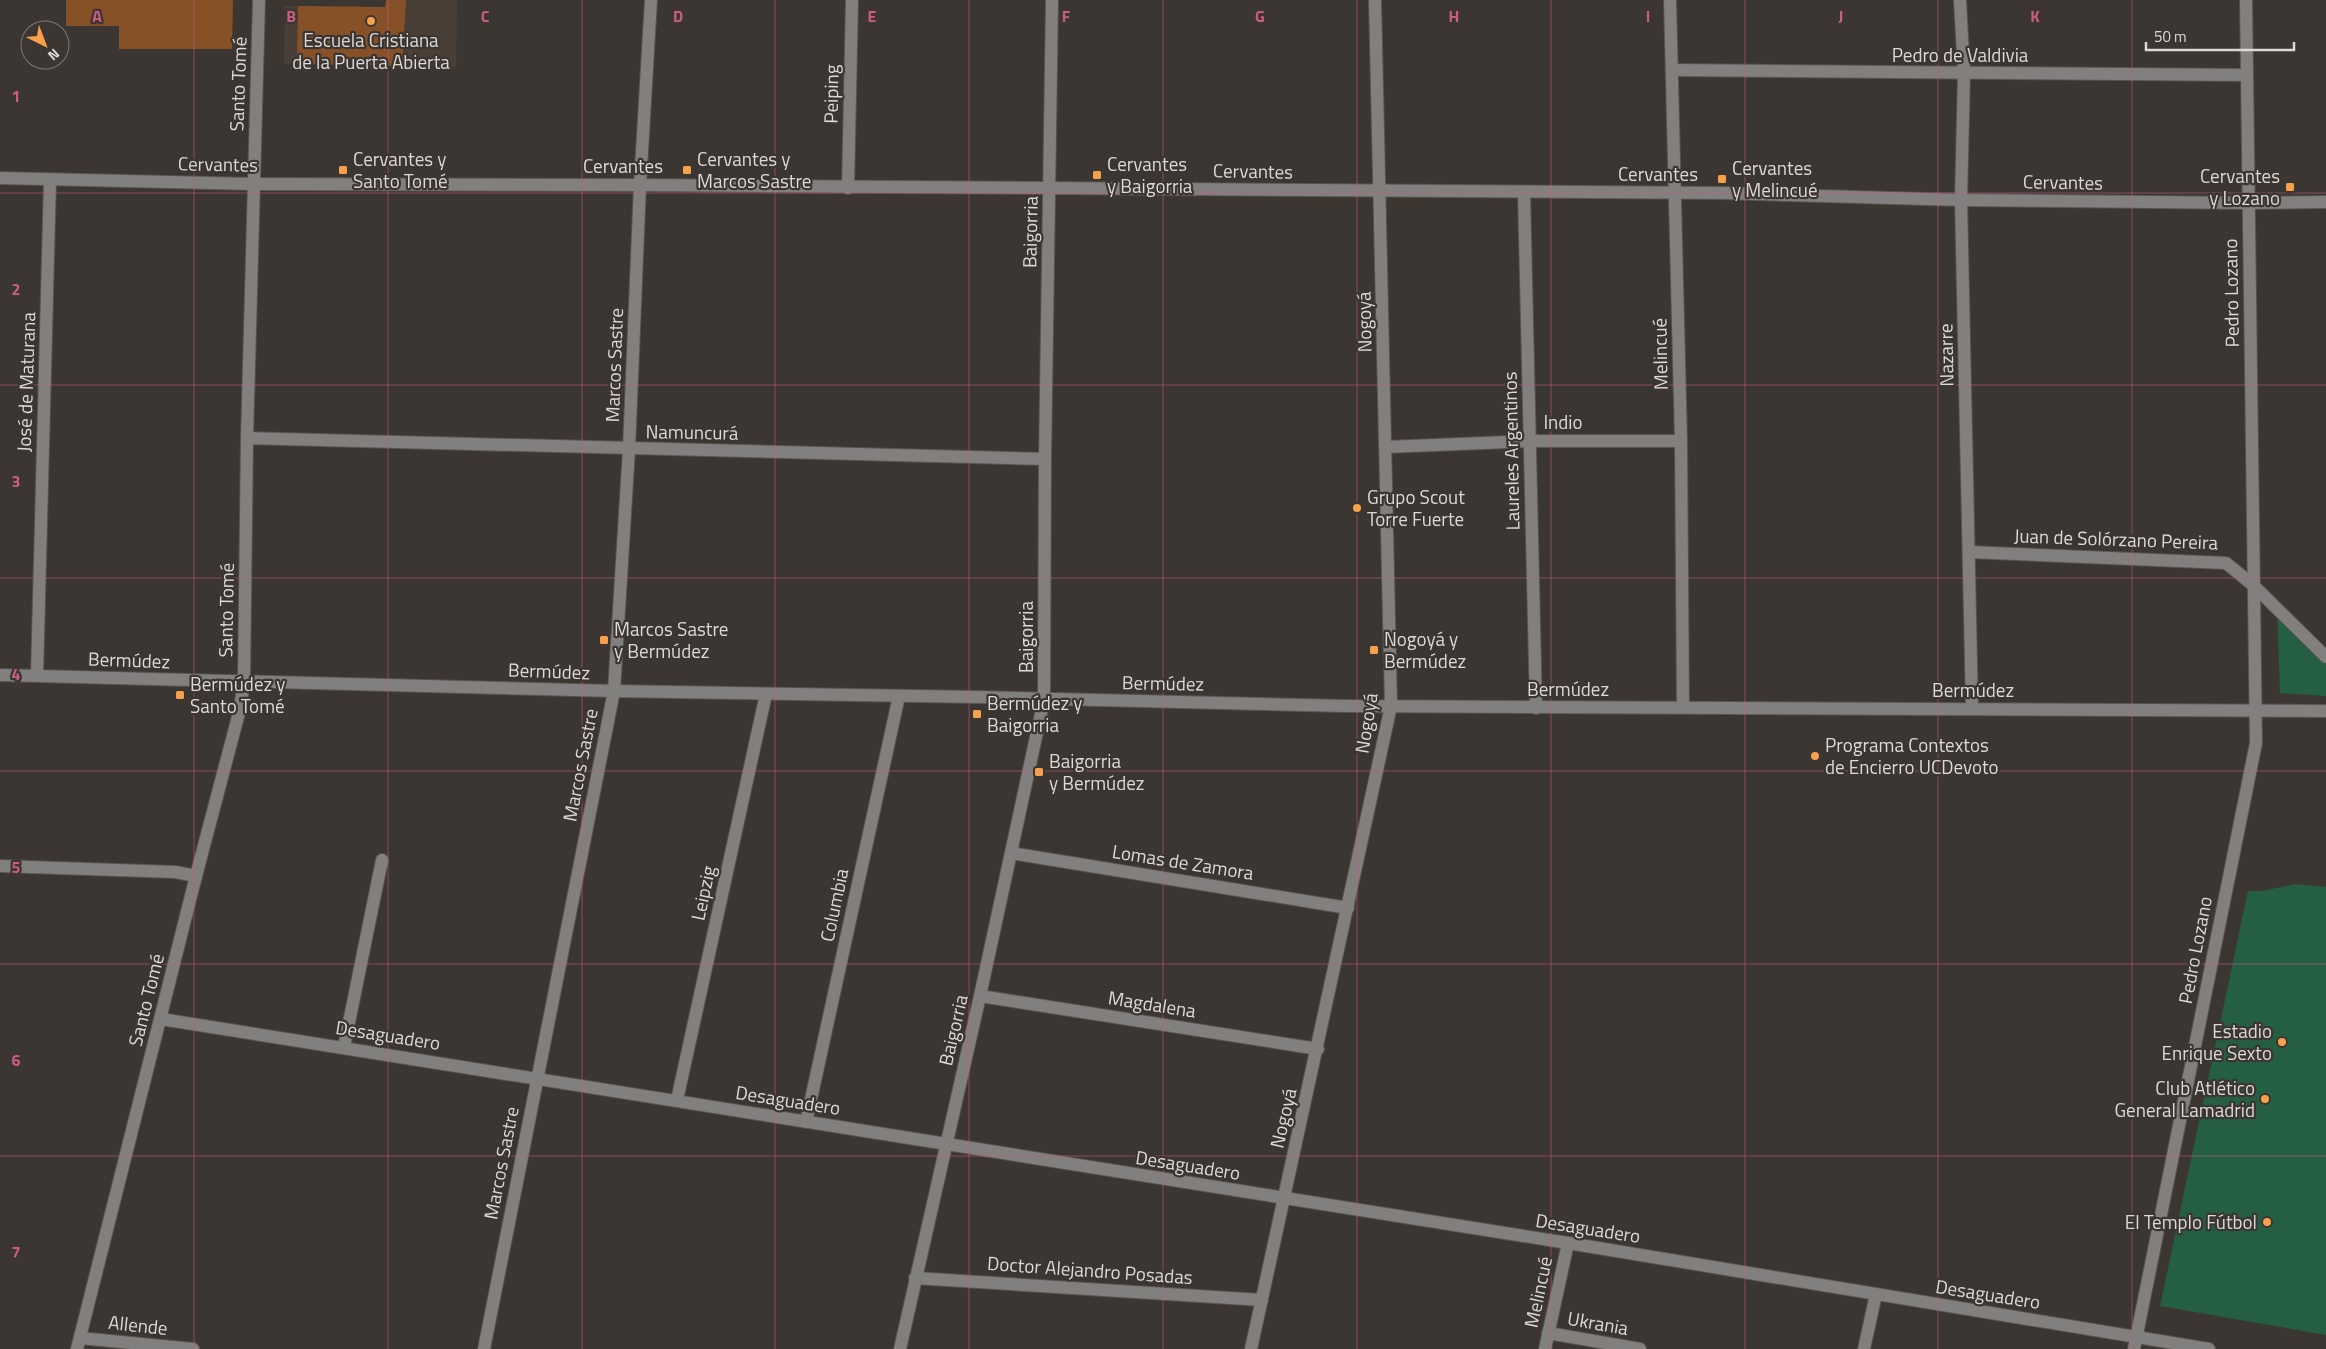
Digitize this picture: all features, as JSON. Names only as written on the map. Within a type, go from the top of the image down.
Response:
[{"type":"street","name":"Santo Tomé","points":[[78,1343],[240,709],[244,681],[247,438],[259,0]]},
{"type":"street","name":"Marcos Sastre","points":[[484,1349],[614,692],[629,449],[640,185],[651,0]]},
{"type":"street","name":"Peiping","points":[[848,188],[852,0]]},
{"type":"street","name":"Baigorria","points":[[900,1349],[980,996],[1044,700],[1045,459],[1052,0]]},
{"type":"street","name":"Nogoyá","points":[[1251,1349],[1318,1049],[1391,706],[1375,0]]},
{"type":"street","name":"Melincué","points":[[1670,0],[1681,441],[1682,707]]},
{"type":"street","name":"Nazarre","points":[[1960,0],[1964,74],[1962,200],[1972,709]]},
{"type":"street","name":"Pedro Lozano","points":[[2135,1343],[2256,743],[2246,0]]},
{"type":"street","name":"Pedro de Valdivia","points":[[1672,70],[2247,75]]},
{"type":"street","name":"Cervantes","points":[[0,178],[254,184],[1675,193],[1962,200],[2326,202]]},
{"type":"street","name":"José de Maturana","points":[[37,675],[50,180]]},
{"type":"street","name":"Laureles Argentinos","points":[[1524,193],[1536,708]]},
{"type":"street","name":"Namuncurá","points":[[247,438],[1045,459]]},
{"type":"street","name":"Indio","points":[[1386,447],[1530,441],[1681,441]]},
{"type":"street","name":"Juan de Solórzano Pereira","points":[[1969,552],[2226,563],[2253,585]]},
{"type":"street","points":[[2253,585],[2326,657]]},
{"type":"street","name":"Bermúdez","points":[[0,675],[614,692],[1391,706],[2326,711]]},
{"type":"street","name":"Leipzig","points":[[677,1100],[766,694]]},
{"type":"street","name":"Columbia","points":[[806,1122],[899,696]]},
{"type":"street","name":"Lomas de Zamora","points":[[1011,853],[1348,908]]},
{"type":"street","points":[[344,1047],[382,860]]},
{"type":"street","points":[[0,866],[175,872],[196,876]]},
{"type":"street","name":"Magdalena","points":[[980,996],[1318,1049]]},
{"type":"street","name":"Desaguadero","points":[[161,1019],[677,1100],[1876,1294],[2135,1343],[2209,1349]]},
{"type":"street","name":"Melincué","points":[[1545,1349],[1568,1244]]},
{"type":"street","name":"Doctor Alejandro Posadas","points":[[915,1278],[1262,1300]]},
{"type":"street","points":[[1864,1349],[1876,1294]]},
{"type":"street","name":"Ukrania","points":[[1548,1333],[1640,1349]]},
{"type":"street","name":"Allende","points":[[78,1343],[193,1349]]},
{"type":"shaded area","name":"Escuela Cristiana de la Puerta Abierta","points":[[386,0],[457,0],[456,67],[284,64],[285,6],[385,7]]},
{"type":"green space","points":[[2277,607],[2326,665],[2326,696],[2280,693]]},
{"type":"green space","name":"Club Atlético General Lamadrid","points":[[2295,884],[2326,887],[2326,1335],[2160,1306],[2248,891],[2262,891]]},
{"type":"building","points":[[66,0],[233,0],[232,49],[119,49],[119,26],[70,26],[70,20],[66,20]]},
{"type":"building","points":[[386,0],[406,0],[402,66],[297,64],[298,6],[385,7]]},
{"type":"place","name":"Escuela Cristiana de la Puerta Abierta","points":[[371,21]]},
{"type":"place","name":"Cervantes y Santo Tomé","points":[[343,170]]},
{"type":"place","name":"Cervantes y Marcos Sastre","points":[[687,170]]},
{"type":"place","name":"Cervantes y Baigorria","points":[[1097,175]]},
{"type":"place","name":"Cervantes y Melincué","points":[[1722,179]]},
{"type":"place","name":"Cervantes y Lozano","points":[[2290,187]]},
{"type":"place","name":"Grupo Scout Torre Fuerte","points":[[1357,508]]},
{"type":"place","name":"Marcos Sastre y Bermúdez","points":[[604,640]]},
{"type":"place","name":"Nogoyá y Bermúdez","points":[[1374,650]]},
{"type":"place","name":"Bermúdez y Santo Tomé","points":[[180,695]]},
{"type":"place","name":"Bermúdez y Baigorria","points":[[977,714]]},
{"type":"place","name":"Programa Contextos de Encierro UCDevoto","points":[[1815,756]]},
{"type":"place","name":"Baigorria y Bermúdez","points":[[1039,772]]},
{"type":"place","name":"Estadio Enrique Sexto","points":[[2282,1042]]},
{"type":"place","name":"Club Atlético General Lamadrid","points":[[2265,1099]]},
{"type":"place","name":"El Templo Fútbol","points":[[2267,1222]]}]
